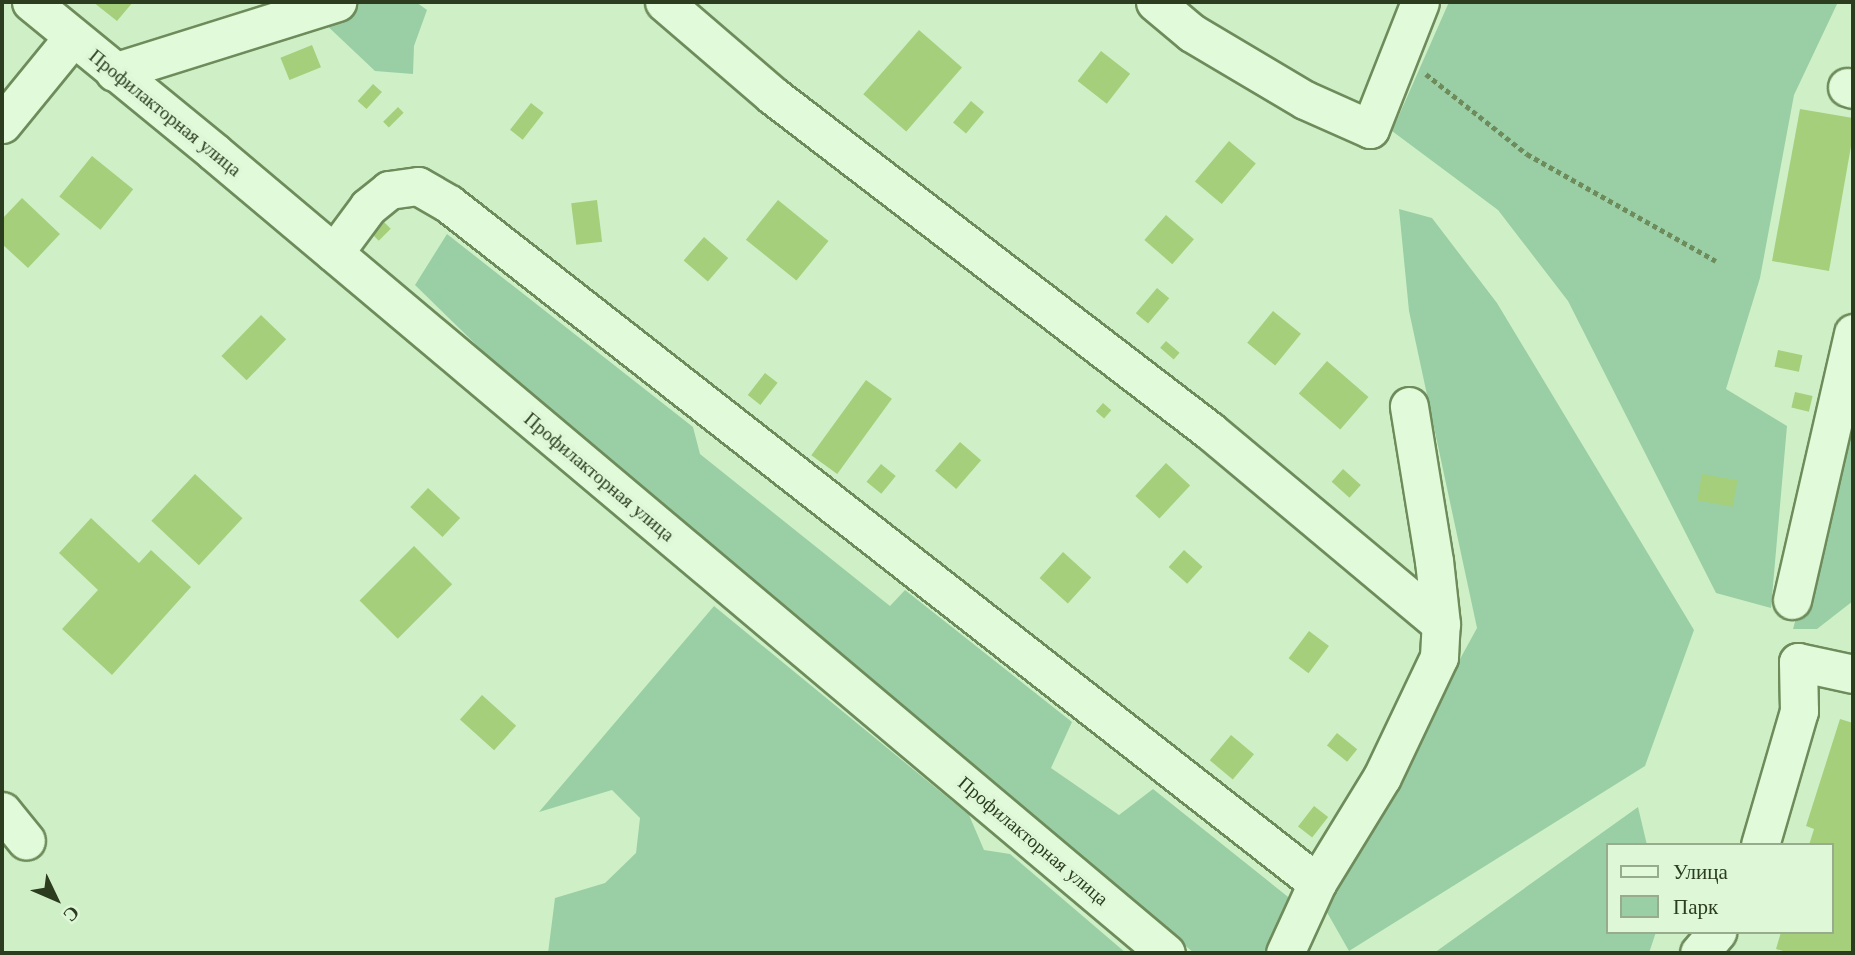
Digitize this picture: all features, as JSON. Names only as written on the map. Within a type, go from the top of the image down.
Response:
[{"type":"street","name":"Профилакторная улица","points":[[31,2],[334,253],[1166,953]]},
{"type":"street","points":[[114,72],[337,2]]},
{"type":"street","points":[[664,2],[772,95],[1210,431],[1441,624]]},
{"type":"street","points":[[1155,2],[1192,33],[1282,86],[1370,129],[1420,2]]},
{"type":"street","points":[[2,124],[73,37]]},
{"type":"street","points":[[334,253],[368,206],[389,190],[418,186],[449,204],[1317,883]]},
{"type":"street","points":[[1792,600],[1853,333]]},
{"type":"street","points":[[1285,953],[1317,883],[1381,777],[1421,700],[1439,657],[1441,624],[1434,561],[1409,406]]},
{"type":"street","points":[[1761,843],[1800,710],[1798,662],[1853,674]]},
{"type":"street","points":[[2,811],[26,841]]},
{"type":"path","points":[[1400,54],[1527,154],[1716,261]]},
{"type":"green space","points":[[302,2],[416,2],[427,10],[414,46],[413,74],[375,71]]},
{"type":"green space","points":[[1449,2],[1838,2],[1794,95],[1760,278],[1726,389],[1787,426],[1771,608],[1716,593],[1568,301],[1498,210],[1392,131]]},
{"type":"green space","points":[[1399,209],[1432,218],[1497,303],[1694,630],[1645,766],[1349,951],[1324,907],[1477,628],[1409,311]]},
{"type":"green space","points":[[447,234],[693,427],[700,454],[890,606],[905,590],[1072,722],[1051,768],[1119,815],[1153,789],[1307,912],[1280,953],[1194,953],[503,371],[415,285]]},
{"type":"green space","points":[[1853,408],[1853,601],[1817,629],[1793,629]]},
{"type":"green space","points":[[714,606],[969,815],[984,850],[1010,854],[1126,953],[548,953],[555,898],[605,883],[636,853],[640,818],[612,790],[539,812]]},
{"type":"green space","points":[[1638,807],[1647,843],[1606,843],[1606,934],[1655,934],[1649,953],[1434,953]]},
{"type":"building","points":[[93,2],[133,2],[117,21]]},
{"type":"building","points":[[919,30],[962,67],[906,132],[863,94]]},
{"type":"building","points":[[312,45],[321,67],[289,80],[280,58]]},
{"type":"building","points":[[1101,51],[1130,74],[1107,104],[1078,81]]},
{"type":"building","points":[[373,84],[382,92],[367,109],[358,101]]},
{"type":"building","points":[[971,101],[984,112],[966,133],[953,122]]},
{"type":"building","points":[[531,103],[544,113],[523,140],[510,130]]},
{"type":"building","points":[[398,107],[404,113],[389,128],[383,122]]},
{"type":"building","points":[[1800,109],[1853,118],[1853,135],[1829,271],[1772,261]]},
{"type":"building","points":[[1229,141],[1256,163],[1222,204],[1195,182]]},
{"type":"building","points":[[92,156],[133,189],[100,230],[59,196]]},
{"type":"building","points":[[22,198],[60,234],[28,268],[2,244],[2,219]]},
{"type":"building","points":[[597,200],[602,242],[576,245],[571,203]]},
{"type":"building","points":[[778,200],[829,241],[796,281],[746,240]]},
{"type":"building","points":[[1166,215],[1194,239],[1172,264],[1144,240]]},
{"type":"building","points":[[383,221],[391,229],[379,241],[371,233]]},
{"type":"building","points":[[704,237],[728,258],[708,281],[684,260]]},
{"type":"building","points":[[1157,288],[1169,298],[1148,324],[1136,313]]},
{"type":"building","points":[[1273,311],[1301,334],[1275,366],[1247,343]]},
{"type":"building","points":[[261,315],[286,339],[247,380],[221,356]]},
{"type":"building","points":[[1166,341],[1180,353],[1174,360],[1160,348]]},
{"type":"building","points":[[1778,350],[1802,355],[1799,372],[1774,367]]},
{"type":"building","points":[[1327,361],[1369,397],[1340,430],[1299,393]]},
{"type":"building","points":[[765,373],[778,383],[760,405],[748,395]]},
{"type":"building","points":[[866,380],[892,399],[837,474],[811,455]]},
{"type":"building","points":[[1795,392],[1813,396],[1809,412],[1791,408]]},
{"type":"building","points":[[1103,403],[1111,410],[1104,419],[1096,411]]},
{"type":"building","points":[[960,442],[981,460],[956,489],[935,471]]},
{"type":"building","points":[[1166,463],[1190,486],[1159,518],[1135,496]]},
{"type":"building","points":[[881,464],[896,476],[881,494],[867,482]]},
{"type":"building","points":[[1343,469],[1361,485],[1349,498],[1332,482]]},
{"type":"building","points":[[195,474],[243,518],[199,565],[151,521]]},
{"type":"building","points":[[1702,474],[1737,480],[1733,507],[1697,501]]},
{"type":"building","points":[[428,488],[460,518],[442,537],[410,507]]},
{"type":"building","points":[[91,518],[139,563],[151,550],[191,587],[112,675],[62,629],[98,590],[59,553]]},
{"type":"building","points":[[414,546],[452,584],[398,639],[360,600]]},
{"type":"building","points":[[1184,550],[1203,567],[1187,584],[1169,567]]},
{"type":"building","points":[[1063,552],[1091,577],[1068,603],[1040,578]]},
{"type":"building","points":[[1309,631],[1329,646],[1309,673],[1289,658]]},
{"type":"building","points":[[482,695],[516,726],[494,750],[460,720]]},
{"type":"building","points":[[1840,719],[1853,723],[1853,953],[1790,953],[1776,949],[1780,934],[1834,934],[1834,843],[1810,843],[1814,829],[1806,826]]},
{"type":"building","points":[[1337,733],[1357,749],[1347,762],[1327,745]]},
{"type":"building","points":[[1231,735],[1254,754],[1233,780],[1210,760]]},
{"type":"building","points":[[1314,806],[1328,817],[1312,838],[1298,826]]}]
